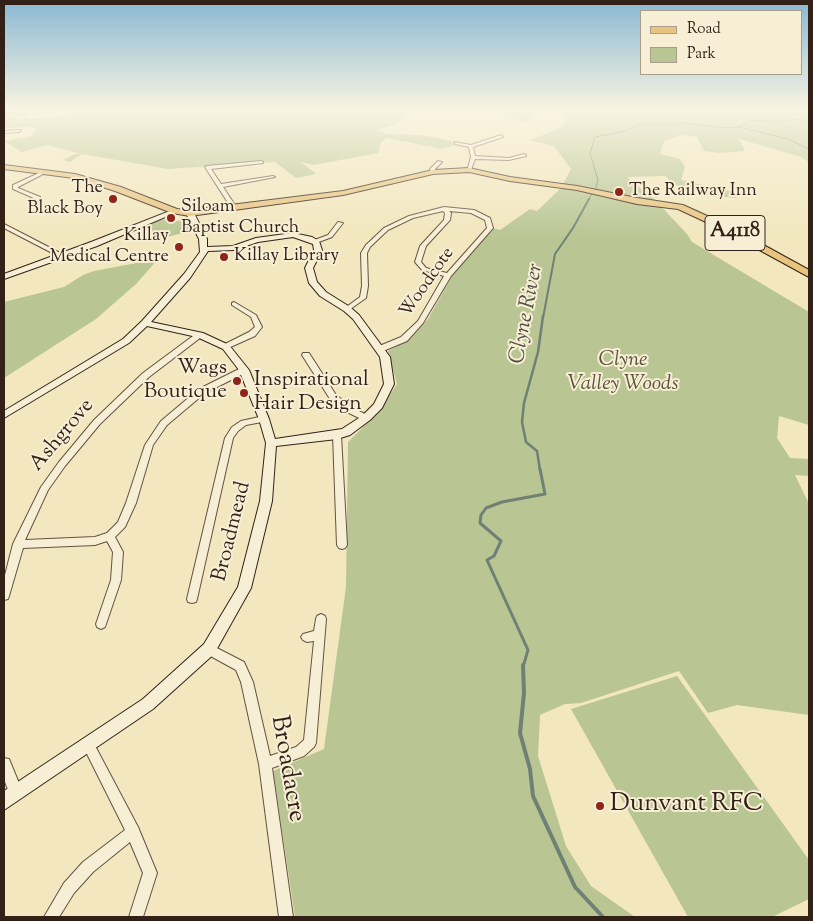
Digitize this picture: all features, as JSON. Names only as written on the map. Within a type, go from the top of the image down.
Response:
[{"type":"main road","name":"A4118","points":[[4,168],[66,176],[190,213]]},
{"type":"main road","name":"A4118","points":[[149,200],[175,211],[190,213],[343,193],[433,172],[469,170],[510,179],[577,188],[620,198],[656,202],[690,210],[809,274]]},
{"type":"street","points":[[469,170],[472,152]]},
{"type":"street","points":[[472,157],[509,159],[525,155]]},
{"type":"street","points":[[234,208],[208,168],[261,162]]},
{"type":"street","points":[[433,172],[432,170],[440,163]]},
{"type":"street","points":[[38,198],[16,189],[14,186],[44,173]]},
{"type":"street","points":[[219,186],[272,176]]},
{"type":"street","points":[[444,209],[448,213],[447,220],[423,246],[418,262],[424,269],[448,275]]},
{"type":"street","name":"Woodcote","points":[[347,309],[363,298],[365,286],[364,253],[374,239],[393,225],[421,214],[444,209],[472,211],[485,216],[491,225],[488,230],[448,275],[414,331],[399,342],[380,349]]},
{"type":"street","points":[[4,277],[175,211]]},
{"type":"street","points":[[4,415],[126,341],[145,323],[187,276],[204,250],[200,230],[190,213]]},
{"type":"street","points":[[314,242],[330,236],[340,223]]},
{"type":"street","points":[[6,229],[62,256]]},
{"type":"street","points":[[204,250],[234,248],[260,239],[285,236],[301,236],[314,242],[318,250],[309,272],[313,283],[322,294],[347,309],[356,317],[380,349],[388,367],[389,384],[378,406],[366,418],[346,432],[337,435],[271,443]]},
{"type":"street","points":[[226,347],[252,334],[259,327],[254,316],[234,304]]},
{"type":"street","name":"Broadmead","points":[[4,801],[89,746],[148,704],[209,648],[244,588],[266,501],[271,443],[264,420],[244,370],[226,347],[200,335],[145,323]]},
{"type":"street","name":"Ashgrove","points":[[4,596],[18,544],[44,489],[97,422],[146,375],[200,335]]},
{"type":"street","points":[[307,355],[334,397],[350,410],[366,418]]},
{"type":"street","points":[[18,544],[95,541],[110,536],[122,524],[131,503],[149,444],[164,423],[202,391],[244,370]]},
{"type":"street","points":[[192,599],[195,573],[229,438],[235,429],[244,423],[264,420]]},
{"type":"street","points":[[337,435],[342,545]]},
{"type":"street","points":[[101,624],[116,580],[118,552],[110,536]]},
{"type":"street","points":[[265,764],[300,752],[310,743],[313,636],[321,619]]},
{"type":"street","name":"Broadacre","points":[[209,648],[240,666],[247,682],[265,764],[286,917]]},
{"type":"street","points":[[89,746],[133,832],[150,873],[136,917]]},
{"type":"street","points":[[4,764],[16,793]]},
{"type":"street","points":[[51,917],[69,888],[88,867],[133,832]]},
{"type":"green space","points":[[74,152],[378,152],[314,165],[301,162],[316,174],[296,178],[275,162],[168,169]]},
{"type":"green space","name":"Clyne Valley Woods","points":[[558,152],[661,152],[660,154],[680,159],[685,167],[681,180],[729,191],[737,196],[736,198],[707,195],[675,185],[665,176],[627,177],[656,201],[687,234],[692,242],[809,312],[809,425],[779,416],[777,438],[790,458],[809,459],[809,476],[795,475],[809,504],[809,715],[737,705],[708,713],[679,671],[581,703],[565,704],[540,715],[538,756],[566,846],[591,886],[635,917],[295,917],[273,771],[324,749],[346,587],[348,442],[377,413],[397,384],[388,351],[411,338],[428,319],[452,276],[493,228],[500,230],[530,209],[537,211],[561,188],[571,169]]},
{"type":"green space","name":"Clyne Valley Woods","points":[[784,152],[809,152],[809,162],[801,157]]},
{"type":"green space","points":[[75,154],[82,154],[70,162],[63,160]]},
{"type":"green space","points":[[161,219],[173,222],[184,219],[192,231],[158,239],[139,227]]},
{"type":"green space","points":[[158,259],[136,284],[96,319],[4,378],[4,302],[64,287],[83,275],[94,271]]},
{"type":"green space","points":[[677,676],[809,860],[809,899],[772,917],[688,917],[571,709]]},
{"type":"waterway","name":"Clyne River","points":[[588,200],[596,188],[598,180],[590,152]]},
{"type":"waterway","name":"Clyne River","points":[[543,318],[555,254],[573,228],[589,199]]},
{"type":"waterway","name":"Clyne River","points":[[540,470],[537,451],[526,442],[522,422],[524,403],[538,352],[543,316]]},
{"type":"waterway","name":"Clyne River","points":[[523,667],[528,650],[487,560],[494,556],[501,541],[480,523],[481,515],[486,508],[502,502],[545,494],[540,469]]},
{"type":"waterway","points":[[523,667],[524,693],[520,733],[530,769],[533,796],[575,887],[603,917]]},
{"type":"place","name":"The Railway Inn","points":[[619,192]]},
{"type":"place","name":"The Black Boy","points":[[113,199]]},
{"type":"place","name":"Siloam Baptist Church","points":[[171,218]]},
{"type":"place","name":"Killay Medical Centre","points":[[179,247]]},
{"type":"place","name":"Killay Library","points":[[224,257]]},
{"type":"place","name":"Wags Boutique","points":[[237,381]]},
{"type":"place","name":"Inspirational Hair Design","points":[[244,393]]},
{"type":"place","name":"Dunvant RFC","points":[[600,806]]}]
